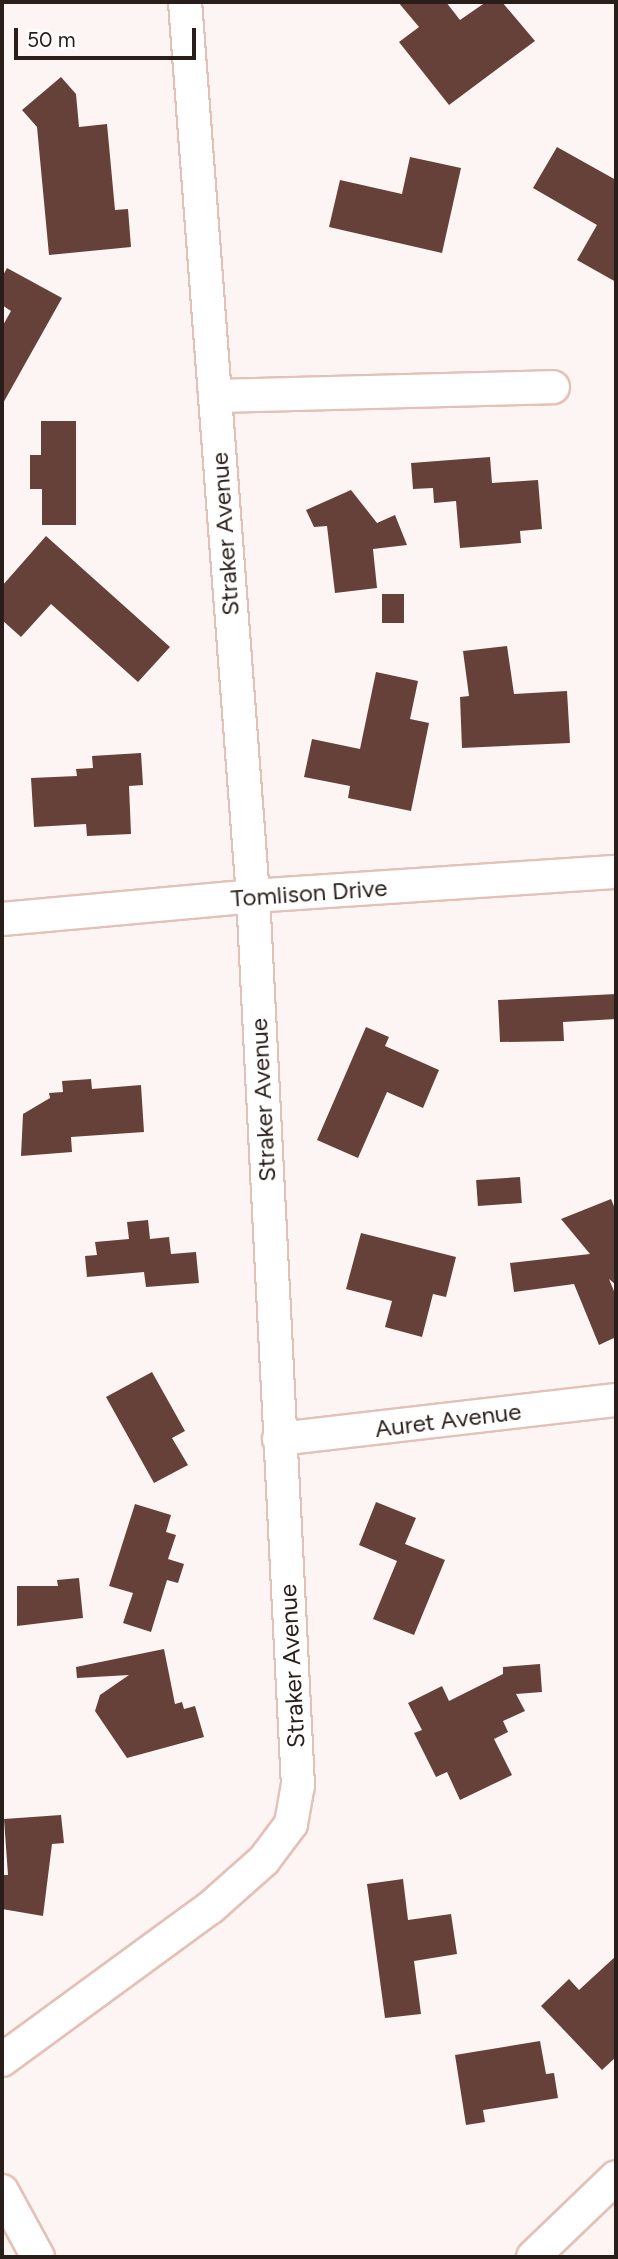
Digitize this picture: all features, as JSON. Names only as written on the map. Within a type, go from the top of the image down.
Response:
[{"type":"street","name":"Straker Avenue","points":[[2,2060],[210,1908],[264,1860],[291,1824],[298,1786],[253,896],[186,2]]},
{"type":"street","points":[[215,396],[553,387]]},
{"type":"street","name":"Tomlison Drive","points":[[2,919],[253,896],[616,872]]},
{"type":"street","name":"Auret Avenue","points":[[279,1439],[616,1400]]},
{"type":"street","points":[[533,2257],[616,2177]]},
{"type":"street","points":[[2,2191],[38,2257]]},
{"type":"building","points":[[398,2],[446,2],[460,20],[486,2],[502,2],[535,41],[449,105],[399,42],[419,27]]},
{"type":"building","points":[[61,77],[76,94],[79,127],[107,124],[115,210],[128,209],[131,247],[49,255],[37,127],[22,110]]},
{"type":"building","points":[[557,147],[616,180],[616,282],[577,260],[597,225],[533,188]]},
{"type":"building","points":[[410,157],[461,168],[442,253],[329,227],[340,180],[402,194]]},
{"type":"building","points":[[7,268],[62,298],[2,405],[2,327],[11,311],[2,305],[2,277]]},
{"type":"building","points":[[41,421],[76,421],[76,525],[42,525],[42,489],[30,489],[30,455],[41,455]]},
{"type":"building","points":[[490,457],[492,483],[538,480],[542,529],[520,531],[521,543],[460,548],[456,501],[434,503],[433,488],[413,489],[411,463]]},
{"type":"building","points":[[351,490],[377,523],[395,515],[407,545],[373,549],[377,588],[335,593],[327,526],[314,527],[306,510]]},
{"type":"building","points":[[46,536],[170,647],[138,682],[51,604],[21,637],[2,620],[2,586]]},
{"type":"building","points":[[382,594],[404,594],[404,623],[382,623]]},
{"type":"building","points":[[507,646],[514,694],[567,691],[570,743],[462,748],[460,697],[469,696],[463,651]]},
{"type":"building","points":[[376,672],[418,681],[410,719],[429,723],[411,811],[348,798],[350,786],[304,777],[312,739],[360,749]]},
{"type":"building","points":[[141,753],[143,785],[129,786],[131,834],[87,836],[86,824],[34,827],[31,778],[77,776],[76,769],[93,768],[92,756]]},
{"type":"building","points":[[616,994],[616,1019],[563,1022],[564,1041],[500,1042],[498,1000]]},
{"type":"building","points":[[366,1027],[389,1037],[385,1046],[439,1070],[423,1108],[387,1092],[358,1158],[317,1140]]},
{"type":"building","points":[[91,1079],[92,1089],[141,1085],[144,1132],[71,1137],[72,1152],[21,1156],[23,1114],[50,1098],[49,1093],[63,1092],[62,1081]]},
{"type":"building","points":[[520,1177],[522,1203],[478,1206],[476,1180]]},
{"type":"building","points":[[611,1199],[616,1211],[616,1285],[609,1279],[616,1296],[616,1337],[599,1345],[574,1284],[514,1292],[510,1263],[590,1254],[561,1219]]},
{"type":"building","points":[[148,1220],[150,1239],[169,1237],[171,1254],[196,1252],[199,1283],[146,1287],[144,1272],[87,1277],[85,1256],[97,1255],[95,1242],[129,1239],[127,1222]]},
{"type":"building","points":[[361,1233],[456,1257],[446,1297],[433,1294],[422,1337],[385,1327],[392,1301],[346,1289]]},
{"type":"building","points":[[152,1372],[185,1431],[172,1438],[188,1465],[154,1483],[106,1397]]},
{"type":"building","points":[[376,1502],[416,1518],[405,1544],[445,1560],[414,1635],[373,1619],[397,1561],[359,1545]]},
{"type":"building","points":[[135,1504],[171,1515],[166,1532],[176,1535],[168,1559],[184,1564],[178,1583],[167,1580],[151,1632],[123,1623],[133,1593],[109,1586]]},
{"type":"building","points":[[79,1578],[83,1618],[17,1626],[17,1586],[58,1586],[57,1580]]},
{"type":"building","points":[[164,1649],[175,1704],[182,1702],[184,1709],[195,1706],[204,1737],[127,1758],[95,1711],[100,1695],[129,1675],[77,1678],[76,1667]]},
{"type":"building","points":[[540,1664],[542,1692],[516,1694],[525,1711],[503,1721],[508,1732],[494,1739],[512,1775],[460,1800],[447,1772],[436,1777],[414,1733],[422,1730],[408,1703],[442,1686],[449,1701],[503,1674],[503,1667]]},
{"type":"building","points":[[61,1815],[64,1843],[52,1844],[43,1916],[2,1909],[2,1875],[8,1875],[4,1819]]},
{"type":"building","points":[[403,1879],[408,1920],[451,1914],[457,1954],[414,1961],[421,2014],[385,2018],[367,1884]]},
{"type":"building","points":[[616,1956],[616,2057],[602,2070],[541,2006],[569,1979],[579,1990]]},
{"type":"building","points":[[540,2041],[546,2074],[554,2073],[558,2098],[483,2110],[485,2122],[466,2125],[455,2055]]}]
